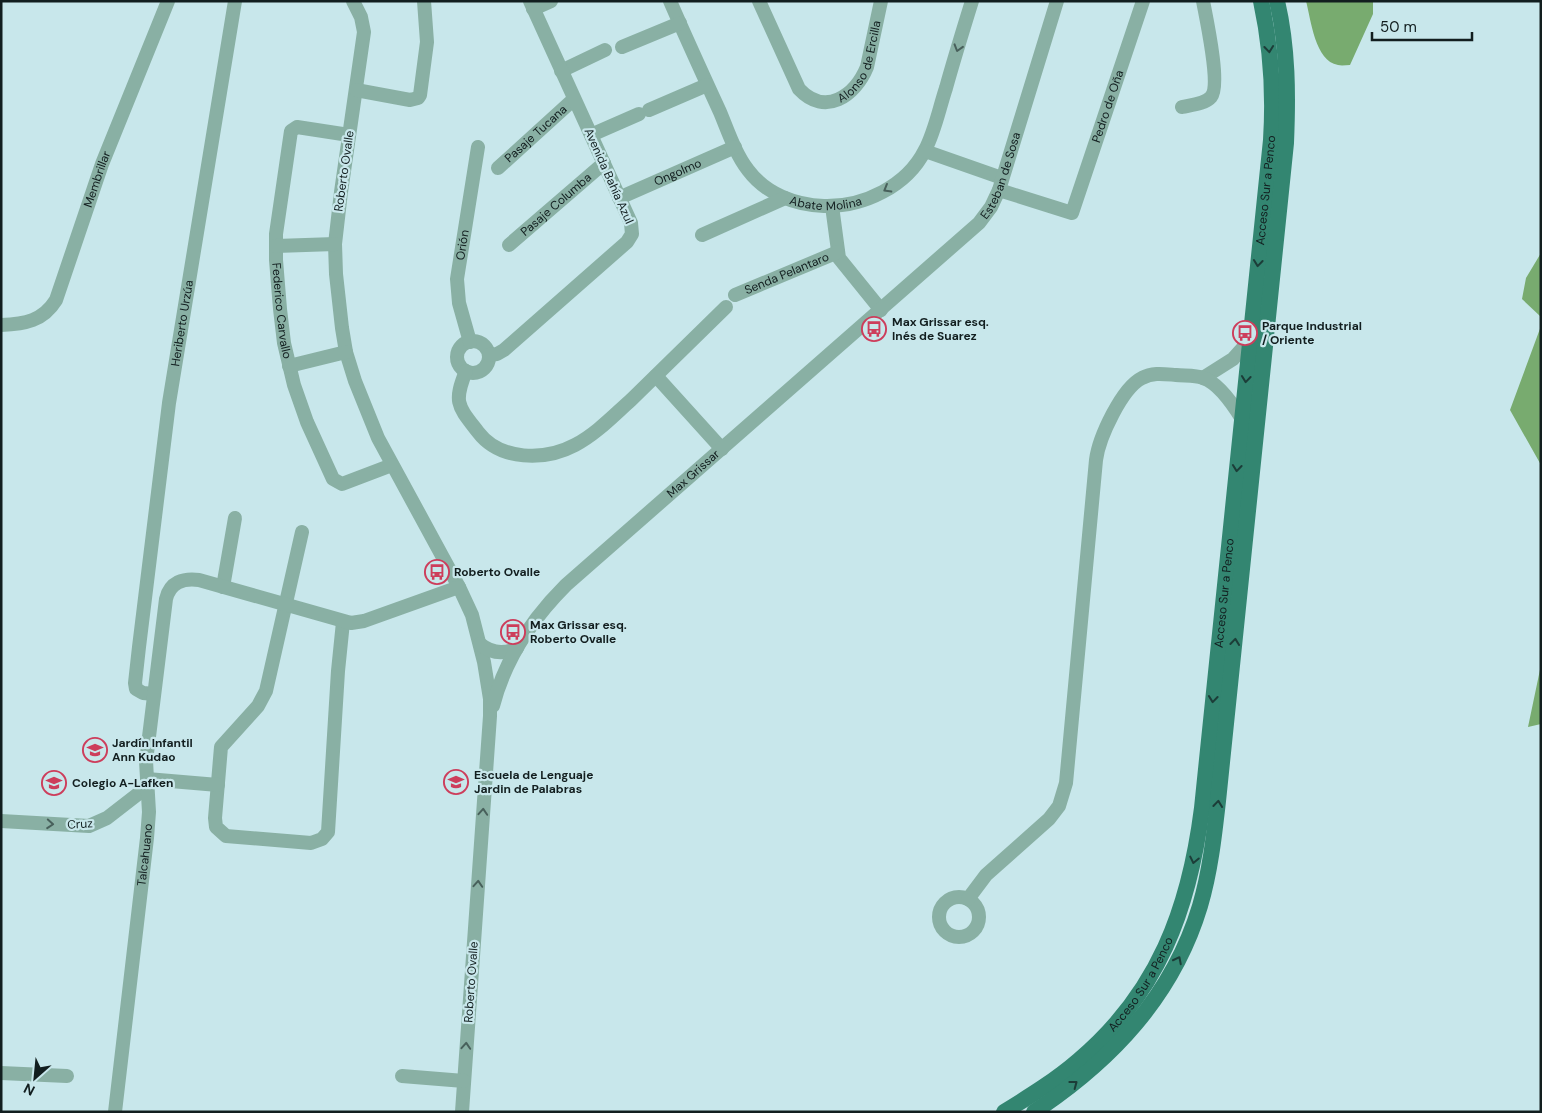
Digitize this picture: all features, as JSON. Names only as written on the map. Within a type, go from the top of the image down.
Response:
[{"type":"main road","name":"Acceso Sur a Penco","points":[[1004,1112],[1061,1075],[1084,1056],[1108,1032],[1146,983],[1158,963],[1177,920],[1191,874],[1200,823],[1273,116],[1271,67],[1261,1]]},
{"type":"main road","name":"Acceso Sur a Penco","points":[[1034,1112],[1080,1079],[1106,1057],[1149,1008],[1171,973],[1186,943],[1197,916],[1206,882],[1218,801],[1286,142],[1287,61],[1284,30],[1277,1]]},
{"type":"street","name":"Membrillar","points":[[1,325],[24,324],[39,318],[52,308],[102,164],[168,1]]},
{"type":"street","name":"Heriberto Urzúa","points":[[154,694],[143,693],[136,689],[139,647],[170,393],[235,1]]},
{"type":"street","name":"Roberto Ovalle","points":[[353,1],[361,17],[364,32],[335,244],[338,304],[346,352],[365,411],[472,615],[488,680],[490,716],[462,1112]]},
{"type":"street","points":[[356,90],[410,100],[418,98],[421,91],[427,49],[424,1]]},
{"type":"street","points":[[532,5],[551,1]]},
{"type":"street","name":"Abate Molina","points":[[670,1],[735,147],[748,170],[766,187],[785,198],[808,204],[832,206],[864,200],[886,190],[905,176],[919,160],[925,151],[932,132],[972,1]]},
{"type":"street","name":"Alonso de Ercilla","points":[[759,1],[799,89],[810,98],[823,102],[835,100],[847,94],[858,84],[863,76],[867,67],[881,1]]},
{"type":"street","name":"Esteban de Sosa","points":[[882,310],[972,231],[986,215],[1000,184],[1057,1]]},
{"type":"street","name":"Pedro de Oña","points":[[1000,184],[1072,213],[1144,1]]},
{"type":"street","points":[[1182,107],[1208,99],[1215,90],[1213,61],[1203,1]]},
{"type":"street","name":"Avenida Bahía Azul","points":[[466,371],[480,372],[486,366],[489,356],[504,350],[630,238],[632,228],[532,5]]},
{"type":"street","points":[[622,47],[680,23]]},
{"type":"street","points":[[561,71],[606,50]]},
{"type":"street","points":[[591,135],[707,85]]},
{"type":"street","name":"Pasaje Tucana","points":[[498,168],[574,99]]},
{"type":"street","name":"Federico Carvallo","points":[[349,135],[297,127],[291,131],[277,221],[276,246],[280,309],[289,366],[307,422],[323,460],[336,482],[346,483],[392,465]]},
{"type":"street","name":"Orión","points":[[470,342],[459,303],[457,279],[478,147]]},
{"type":"street","name":"Ongolmo","points":[[619,198],[735,147]]},
{"type":"street","points":[[925,151],[1000,184]]},
{"type":"street","name":"Pasaje Columba","points":[[508,245],[604,163]]},
{"type":"street","points":[[702,235],[785,198]]},
{"type":"street","points":[[832,206],[838,252],[846,268],[882,310]]},
{"type":"street","points":[[276,246],[335,244]]},
{"type":"street","name":"Senda Pelantaro","points":[[735,295],[838,252]]},
{"type":"street","points":[[489,356],[486,348],[482,345],[470,342],[463,345],[458,355],[458,363],[466,371],[458,392],[459,403],[462,409],[488,442],[502,451],[517,455],[547,455],[576,445],[600,428],[726,307]]},
{"type":"street","name":"Max Grissar","points":[[490,716],[501,681],[516,648],[542,611],[566,585],[882,310]]},
{"type":"street","points":[[1203,378],[1232,359],[1250,340]]},
{"type":"street","points":[[289,366],[346,352]]},
{"type":"street","points":[[968,899],[986,874],[1050,819],[1059,806],[1063,794],[1066,783],[1096,460],[1102,435],[1130,388],[1141,378],[1148,375],[1162,374],[1203,378],[1226,396],[1242,419]]},
{"type":"street","points":[[656,376],[722,449]]},
{"type":"street","points":[[235,518],[224,587],[343,622],[358,623],[459,587]]},
{"type":"street","points":[[302,532],[266,691],[258,706],[221,747],[215,822],[219,831],[226,836],[311,843],[317,842],[325,836],[329,827],[338,672],[343,622]]},
{"type":"street","name":"Talcahuano","points":[[115,1112],[147,838],[149,812],[146,761],[166,599],[170,588],[185,579],[199,580],[224,587]]},
{"type":"street","points":[[480,644],[498,653],[505,653],[516,648]]},
{"type":"street","points":[[139,647],[160,650]]},
{"type":"street","points":[[147,783],[218,785]]},
{"type":"street","name":"Cruz","points":[[1,821],[89,826],[108,818],[147,783]]},
{"type":"street","points":[[1,1072],[67,1076]]},
{"type":"street","points":[[402,1076],[464,1081]]},
{"type":"green space","points":[[1306,1],[1373,1],[1373,14],[1350,65],[1338,65],[1330,62],[1324,56],[1315,39]]},
{"type":"green space","points":[[1541,253],[1541,317],[1522,299],[1526,278]]},
{"type":"green space","points":[[1541,326],[1541,465],[1510,410]]},
{"type":"green space","points":[[1541,665],[1541,724],[1528,727]]},
{"type":"place","name":"Max Grissar esq. Inés de Suarez","points":[[874,329]]},
{"type":"place","name":"Parque Industrial / Oriente","points":[[1245,333]]},
{"type":"place","name":"Roberto Ovalle","points":[[437,572]]},
{"type":"place","name":"Max Grissar esq. Roberto Ovalle","points":[[513,632]]},
{"type":"place","name":"Jardín Infantil Ann Kudao","points":[[95,750]]},
{"type":"place","name":"Escuela de Lenguaje Jardin de Palabras","points":[[456,782]]},
{"type":"place","name":"Colegio A-Lafken","points":[[54,783]]}]
